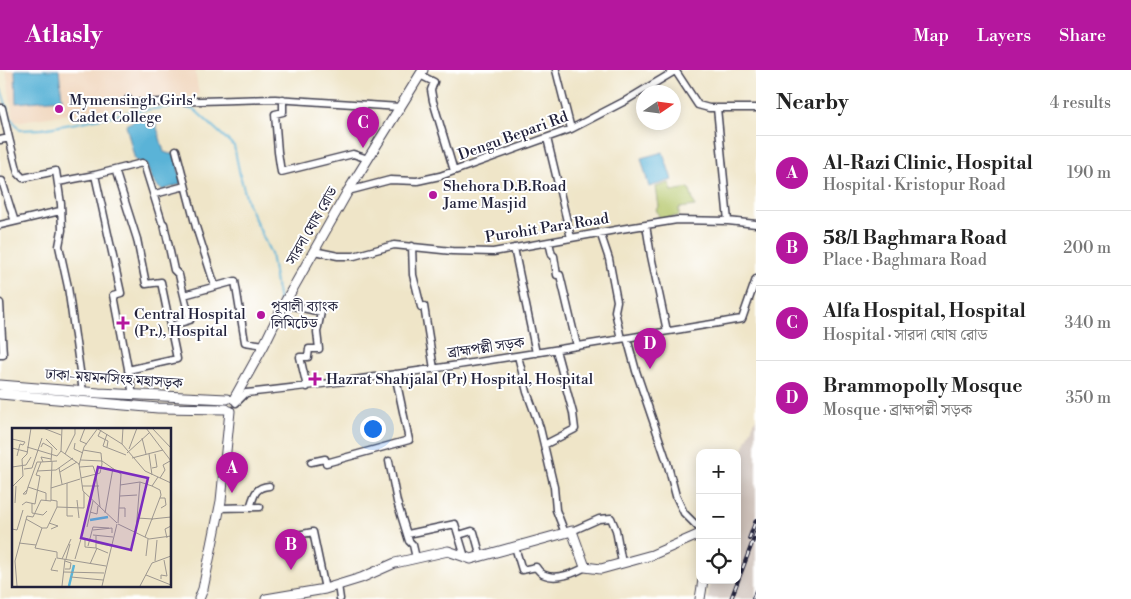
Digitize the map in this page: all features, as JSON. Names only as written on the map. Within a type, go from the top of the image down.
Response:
[{"type":"main road","name":"সারদা ঘোষ রোড","points":[[231,404],[264,345],[284,304],[348,191],[422,73]]},
{"type":"main road","name":"ঢাকা-ময়মনসিংহ মহাসড়ক","points":[[0,385],[231,404]]},
{"type":"main road","name":"ঢাকা-ময়মনসিংহ মহাসড়ক","points":[[0,394],[158,408],[231,404]]},
{"type":"main road","points":[[199,599],[205,580],[220,508],[231,404]]},
{"type":"main road","points":[[266,599],[302,596],[361,578],[395,563],[416,558],[448,551],[471,559],[568,532],[585,566],[600,569],[652,555],[696,536]]},
{"type":"main road","points":[[700,599],[702,584]]},
{"type":"street","points":[[556,70],[571,129]]},
{"type":"street","points":[[675,70],[698,105],[709,108],[756,108]]},
{"type":"street","name":"Dengu Bepari Rd","points":[[348,191],[390,180],[416,181],[454,171],[547,138],[571,129],[626,101],[675,70]]},
{"type":"street","points":[[422,73],[434,82],[431,90],[433,101],[454,171]]},
{"type":"street","points":[[128,99],[131,103],[283,99],[400,107]]},
{"type":"street","points":[[283,99],[283,113],[275,114],[281,172],[352,154],[368,159]]},
{"type":"street","points":[[0,108],[2,108],[18,173],[23,178],[56,171],[62,230],[59,246],[68,287],[83,392]]},
{"type":"street","points":[[717,108],[728,221]]},
{"type":"street","points":[[0,140],[9,138]]},
{"type":"street","points":[[547,138],[571,238]]},
{"type":"street","points":[[176,150],[196,227],[215,286]]},
{"type":"street","points":[[58,182],[144,164],[164,224],[174,270],[180,275],[190,320],[170,326]]},
{"type":"street","points":[[115,170],[137,239],[146,284],[161,282],[177,359],[128,370]]},
{"type":"street","points":[[95,175],[121,293],[114,295],[133,395]]},
{"type":"street","points":[[0,182],[2,181],[14,218]]},
{"type":"street","points":[[154,194],[185,186]]},
{"type":"street","points":[[0,225],[60,211]]},
{"type":"street","name":"Purohit Para Road","points":[[314,250],[338,256],[354,256],[394,246],[493,252],[677,220],[728,221],[756,224]]},
{"type":"street","points":[[646,225],[667,331]]},
{"type":"street","points":[[600,232],[609,259],[617,301],[615,311],[667,462],[676,496],[684,513],[696,525]]},
{"type":"street","points":[[549,242],[552,255],[554,256],[557,275],[560,275],[577,346]]},
{"type":"street","points":[[412,246],[412,275],[421,307],[424,306],[434,369]]},
{"type":"street","points":[[514,248],[536,354]]},
{"type":"street","name":"ব্রাহ্মপল্লী সড়ক","points":[[231,404],[246,393],[307,387],[536,354],[742,319],[756,279]]},
{"type":"street","points":[[184,294],[235,281],[245,342],[264,345]]},
{"type":"street","points":[[0,302],[4,356],[0,355]]},
{"type":"street","points":[[284,304],[321,312],[317,332],[319,349],[309,348],[308,357],[300,357],[307,387]]},
{"type":"street","points":[[544,446],[575,429],[573,413],[556,350]]},
{"type":"street","points":[[518,356],[544,446],[554,487],[556,510],[568,532],[599,519],[611,518],[616,530],[622,563]]},
{"type":"street","points":[[312,462],[325,459],[326,463],[409,440],[395,374]]},
{"type":"street","points":[[390,461],[397,502],[416,558]]},
{"type":"street","points":[[250,508],[254,492],[262,486],[269,486]]},
{"type":"street","points":[[220,508],[260,507]]},
{"type":"street","points":[[408,534],[455,524],[465,557]]},
{"type":"street","points":[[292,536],[313,532],[325,589]]},
{"type":"street","points":[[459,535],[474,532],[481,557]]},
{"type":"street","points":[[515,547],[522,570],[536,567],[542,575],[552,578],[579,571],[585,566]]},
{"type":"street","points":[[338,585],[340,599]]},
{"type":"shaded area","name":"Mymensingh Girls' Cadet College","points":[[6,70],[195,70],[199,95],[14,122]]},
{"type":"shaded area","points":[[756,417],[756,599],[708,599],[710,584],[741,584],[741,455]]},
{"type":"green space","points":[[669,183],[672,191],[689,188],[695,206],[679,208],[679,216],[660,219],[656,209],[659,207],[656,187]]},
{"type":"water","points":[[15,70],[59,70],[62,99],[16,103]]},
{"type":"water","points":[[149,115],[154,117],[164,152],[176,154],[181,184],[163,190],[154,183],[146,164],[135,160],[126,125]]},
{"type":"water","points":[[663,152],[672,180],[649,187],[641,158]]},
{"type":"waterway","points":[[0,86],[10,117],[20,130],[42,129],[134,111],[182,106],[196,111],[234,146],[248,204],[271,254],[279,302]]},
{"type":"railway","points":[[749,539],[756,520]]},
{"type":"railway","points":[[731,599],[756,533]]},
{"type":"railway","points":[[753,599],[756,591]]},
{"type":"place","name":"Mymensingh Girls' Cadet College","points":[[59,109]]},
{"type":"place","name":"Alfa Hospital, Hospital","points":[[363,148]]},
{"type":"place","name":"Shehora D.B.Road Jame Masjid","points":[[433,195]]},
{"type":"place","name":"পূবালী ব্যাংক লিমিটেড","points":[[261,315]]},
{"type":"place","name":"Central Hospital (Pr.), Hospital","points":[[123,323]]},
{"type":"place","name":"Brammopolly Mosque","points":[[650,369]]},
{"type":"place","name":"Hazrat Shahjalal (Pr) Hospital, Hospital","points":[[315,379]]},
{"type":"place","name":"Al-Razi Clinic, Hospital","points":[[232,493]]},
{"type":"place","name":"58/1 Baghmara Road","points":[[291,570]]}]
